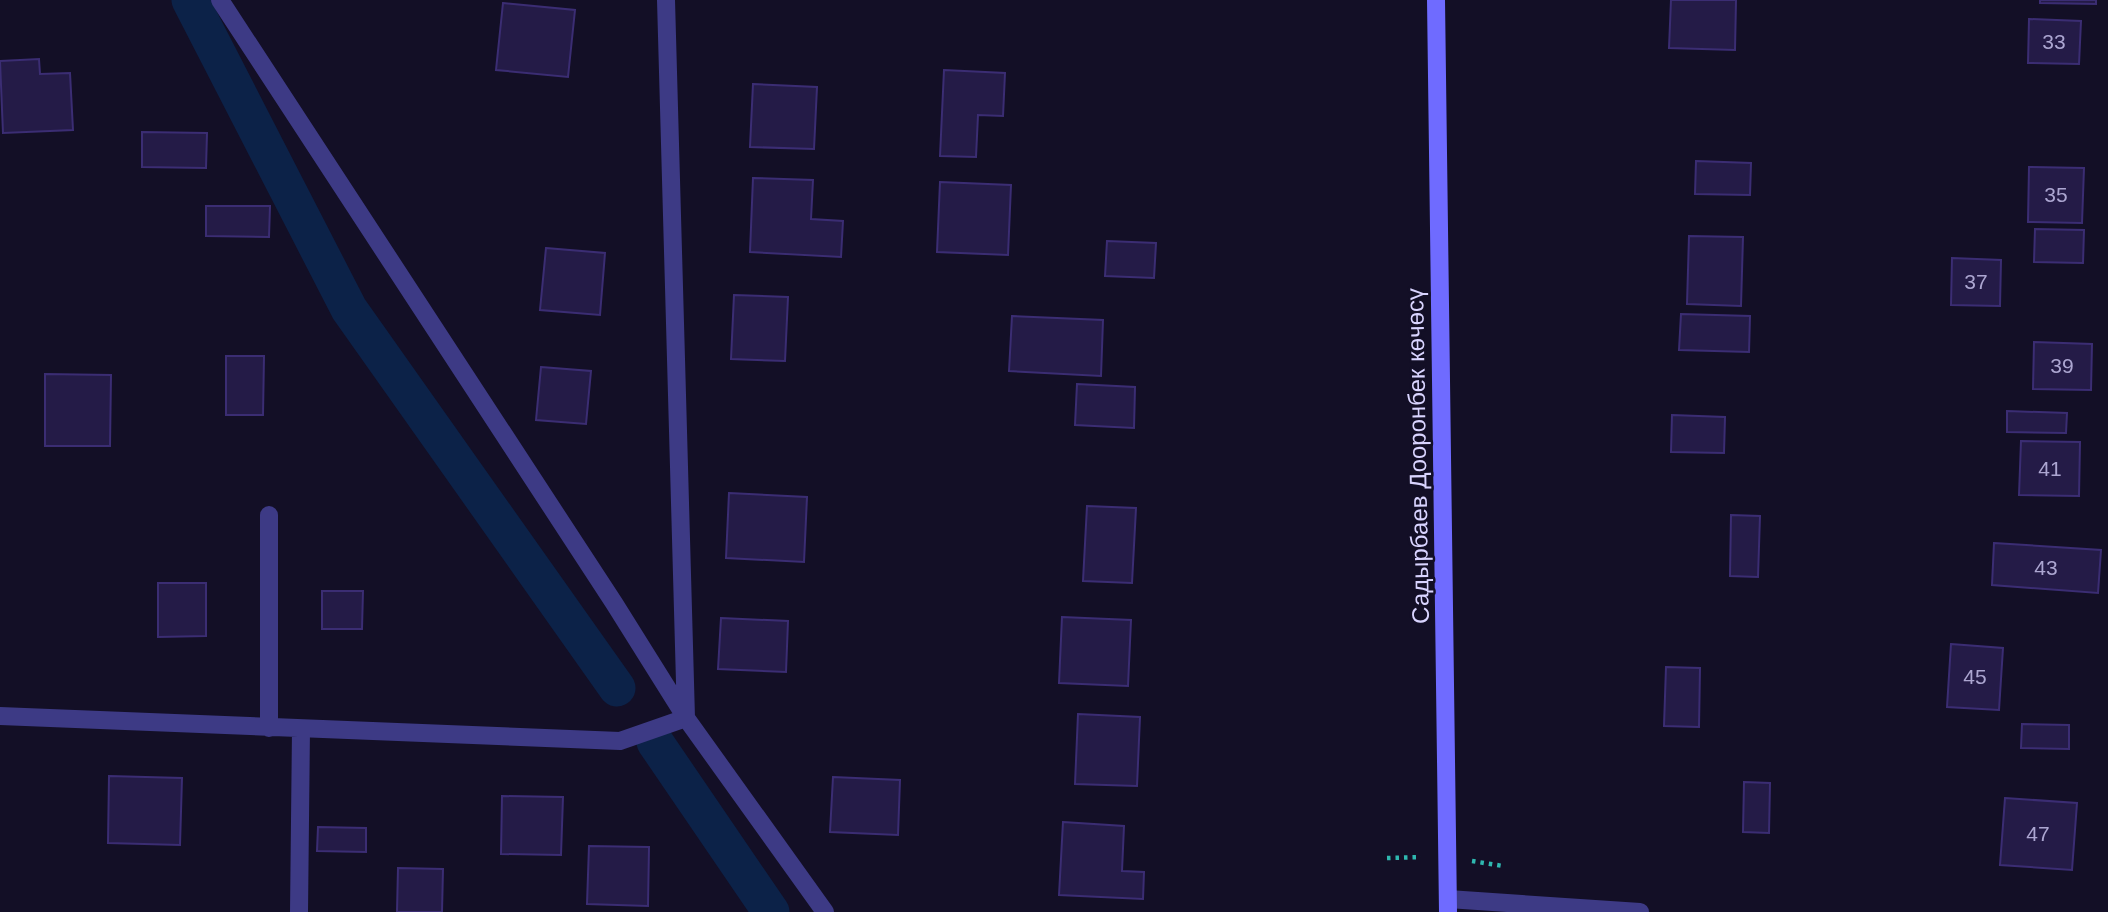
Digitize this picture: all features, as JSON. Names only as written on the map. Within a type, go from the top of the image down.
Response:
[{"type":"main road","name":"Садырбаев Дооронбек көчөсү","points":[[1436,0],[1448,906]]},
{"type":"street","points":[[220,0],[614,603],[686,718],[825,912]]},
{"type":"street","points":[[666,0],[686,718]]},
{"type":"street","points":[[269,515],[269,728]]},
{"type":"street","points":[[0,716],[620,741],[686,718]]},
{"type":"street","points":[[299,912],[301,729]]},
{"type":"street","points":[[1448,906],[1640,912]]},
{"type":"building","points":[[1671,0],[1736,0],[1735,50],[1669,48]]},
{"type":"building","points":[[2040,0],[2096,0],[2096,4],[2040,3]]},
{"type":"building","points":[[503,3],[575,10],[568,77],[496,70]]},
{"type":"building","points":[[2029,19],[2081,21],[2079,64],[2028,63]]},
{"type":"building","points":[[39,59],[40,74],[70,73],[73,130],[3,133],[0,61]]},
{"type":"building","points":[[944,70],[1005,73],[1003,116],[978,115],[976,157],[940,156]]},
{"type":"building","points":[[753,84],[817,87],[814,149],[750,147]]},
{"type":"building","points":[[142,132],[207,133],[206,168],[142,167]]},
{"type":"building","points":[[1696,161],[1751,163],[1750,195],[1695,194]]},
{"type":"building","points":[[2029,167],[2084,168],[2082,223],[2028,222]]},
{"type":"building","points":[[753,178],[813,180],[811,219],[843,221],[841,257],[750,252]]},
{"type":"building","points":[[940,182],[1011,185],[1008,255],[937,252]]},
{"type":"building","points":[[206,206],[270,206],[269,237],[206,236]]},
{"type":"building","points":[[2035,229],[2084,230],[2083,263],[2034,262]]},
{"type":"building","points":[[1689,236],[1743,237],[1741,306],[1687,304]]},
{"type":"building","points":[[1107,241],[1156,243],[1154,278],[1105,276]]},
{"type":"building","points":[[546,248],[605,253],[600,315],[540,310]]},
{"type":"building","points":[[1952,258],[2001,260],[2000,306],[1951,305]]},
{"type":"building","points":[[734,295],[788,297],[785,361],[731,359]]},
{"type":"building","points":[[1681,314],[1750,316],[1749,352],[1679,350]]},
{"type":"building","points":[[1012,316],[1103,320],[1101,376],[1009,371]]},
{"type":"building","points":[[2034,342],[2092,344],[2091,390],[2033,389]]},
{"type":"building","points":[[226,356],[264,356],[263,415],[226,415]]},
{"type":"building","points":[[541,367],[591,371],[586,424],[536,420]]},
{"type":"building","points":[[45,374],[111,375],[110,446],[45,446]]},
{"type":"building","points":[[1077,384],[1135,387],[1134,428],[1075,425]]},
{"type":"building","points":[[2007,411],[2067,413],[2066,433],[2007,432]]},
{"type":"building","points":[[1672,415],[1725,417],[1724,453],[1671,452]]},
{"type":"building","points":[[2021,441],[2080,442],[2079,496],[2019,495]]},
{"type":"building","points":[[729,493],[807,497],[804,562],[726,558]]},
{"type":"building","points":[[1087,506],[1136,508],[1132,583],[1083,581]]},
{"type":"building","points":[[1731,515],[1760,516],[1758,577],[1730,576]]},
{"type":"building","points":[[1994,543],[2101,550],[2098,593],[1992,585]]},
{"type":"building","points":[[158,583],[206,583],[206,636],[158,637]]},
{"type":"building","points":[[322,591],[363,591],[362,629],[322,629]]},
{"type":"building","points":[[1062,617],[1131,620],[1128,686],[1059,683]]},
{"type":"building","points":[[721,618],[788,621],[786,672],[718,669]]},
{"type":"building","points":[[1951,644],[2003,648],[1999,710],[1947,707]]},
{"type":"building","points":[[1666,667],[1700,668],[1699,727],[1664,726]]},
{"type":"building","points":[[1078,714],[1140,717],[1137,786],[1075,784]]},
{"type":"building","points":[[2022,724],[2069,725],[2069,749],[2021,748]]},
{"type":"building","points":[[109,776],[182,778],[180,845],[108,843]]},
{"type":"building","points":[[833,777],[900,780],[898,835],[830,832]]},
{"type":"building","points":[[1744,782],[1770,783],[1769,833],[1743,832]]},
{"type":"building","points":[[502,796],[563,797],[561,855],[501,854]]},
{"type":"building","points":[[2005,798],[2077,803],[2072,870],[2000,865]]},
{"type":"building","points":[[1063,822],[1124,826],[1122,871],[1144,872],[1143,899],[1059,895]]},
{"type":"building","points":[[318,827],[366,828],[366,852],[317,851]]},
{"type":"building","points":[[589,846],[649,847],[648,906],[587,904]]},
{"type":"building","points":[[398,868],[443,869],[442,912],[397,912]]},
{"type":"waterway","points":[[190,0],[349,309],[617,688]]},
{"type":"waterway","points":[[655,742],[771,912]]}]
